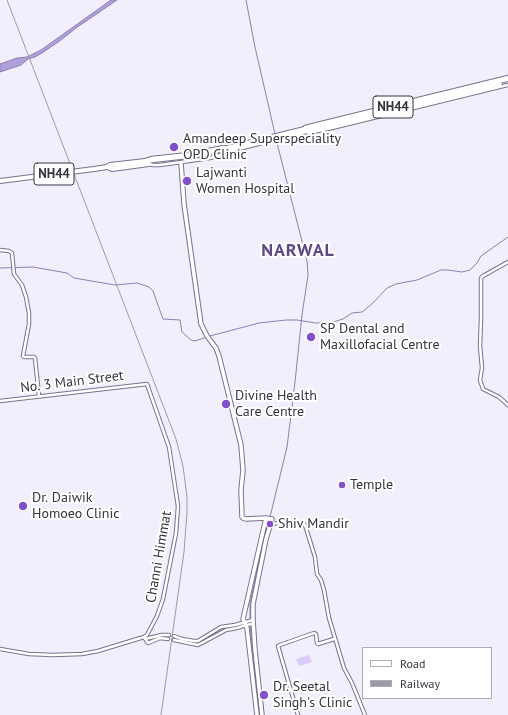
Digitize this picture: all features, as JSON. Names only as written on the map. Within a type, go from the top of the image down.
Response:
[{"type":"highway","name":"NH44","points":[[0,181],[107,167],[110,165],[189,156],[230,149],[431,101],[508,79]]},
{"type":"highway","name":"NH44","points":[[107,167],[112,169],[149,164]]},
{"type":"main road","points":[[181,162],[185,211],[202,326],[216,348],[219,356],[241,445],[243,470],[241,490],[242,517],[243,519],[269,518]]},
{"type":"main road","points":[[257,715],[250,662],[248,631],[260,557],[271,524],[269,518]]},
{"type":"main road","points":[[262,715],[255,650],[250,623],[243,619],[269,518]]},
{"type":"street","points":[[299,132],[314,132],[332,128],[508,85]]},
{"type":"street","points":[[149,164],[153,165],[210,158],[228,154],[230,149]]},
{"type":"street","points":[[0,250],[12,253],[14,274],[20,282],[24,292],[29,313],[29,326],[23,356],[35,358],[39,396]]},
{"type":"street","points":[[508,262],[481,278],[480,346],[482,368],[480,380],[483,389],[499,397],[508,405]]},
{"type":"street","name":"No. 3 Main Street","points":[[0,401],[147,384]]},
{"type":"street","name":"Channi Himmat","points":[[145,638],[159,612],[163,599],[176,533],[178,506],[169,447],[147,384]]},
{"type":"street","points":[[271,524],[280,522],[302,523],[305,525],[315,557],[317,574],[321,580],[324,590],[327,611],[345,672],[352,683],[364,715]]},
{"type":"street","points":[[174,636],[198,641],[221,627],[250,623]]},
{"type":"street","points":[[174,640],[198,645],[220,632],[239,628],[250,623]]},
{"type":"street","points":[[298,715],[278,646],[314,633],[316,634],[318,644],[335,639]]},
{"type":"street","points":[[0,648],[31,654],[82,654],[145,638],[169,635]]},
{"type":"street","points":[[145,638],[147,642],[160,638],[168,639]]},
{"type":"shaded area","points":[[111,0],[117,0],[42,53],[28,59],[21,65],[0,72],[0,64],[17,58],[27,57],[41,50]]},
{"type":"shaded area","points":[[309,655],[312,662],[299,666],[296,659]]},
{"type":"waterway","points":[[246,0],[275,134]]},
{"type":"waterway","points":[[270,517],[287,447],[308,275],[307,261],[276,139]]},
{"type":"waterway","points":[[210,336],[259,323],[286,320],[330,323],[343,319],[352,313],[362,312],[387,288],[396,284],[417,280],[441,270],[462,272],[470,270],[481,256],[508,237]]},
{"type":"waterway","points":[[0,268],[33,267],[67,273],[74,278],[115,285],[137,283],[149,287],[153,291],[163,319],[180,320],[182,332],[191,340],[195,341],[207,337]]},
{"type":"waterway","points":[[267,529],[269,520]]},
{"type":"waterway","points":[[250,621],[250,603],[259,563]]},
{"type":"waterway","points":[[250,626],[260,715]]},
{"type":"railway","points":[[7,0],[176,439],[183,466],[187,497],[184,552],[161,715]]},
{"type":"place","name":"Amandeep Superspeciality OPD Clinic","points":[[174,147]]},
{"type":"place","name":"Lajwanti Women Hospital","points":[[187,181]]},
{"type":"place","name":"SP Dental and Maxillofacial Centre","points":[[311,337]]},
{"type":"place","name":"Divine Health Care Centre","points":[[226,404]]},
{"type":"place","name":"Temple","points":[[342,485]]},
{"type":"place","name":"Dr. Daiwik Homoeo Clinic","points":[[23,506]]},
{"type":"place","name":"Shiv Mandir","points":[[270,524]]},
{"type":"place","name":"Dr. Seetal Singh's Clinic","points":[[264,695]]},
{"type":"district","name":"NARWAL","points":[[298,251]]}]
